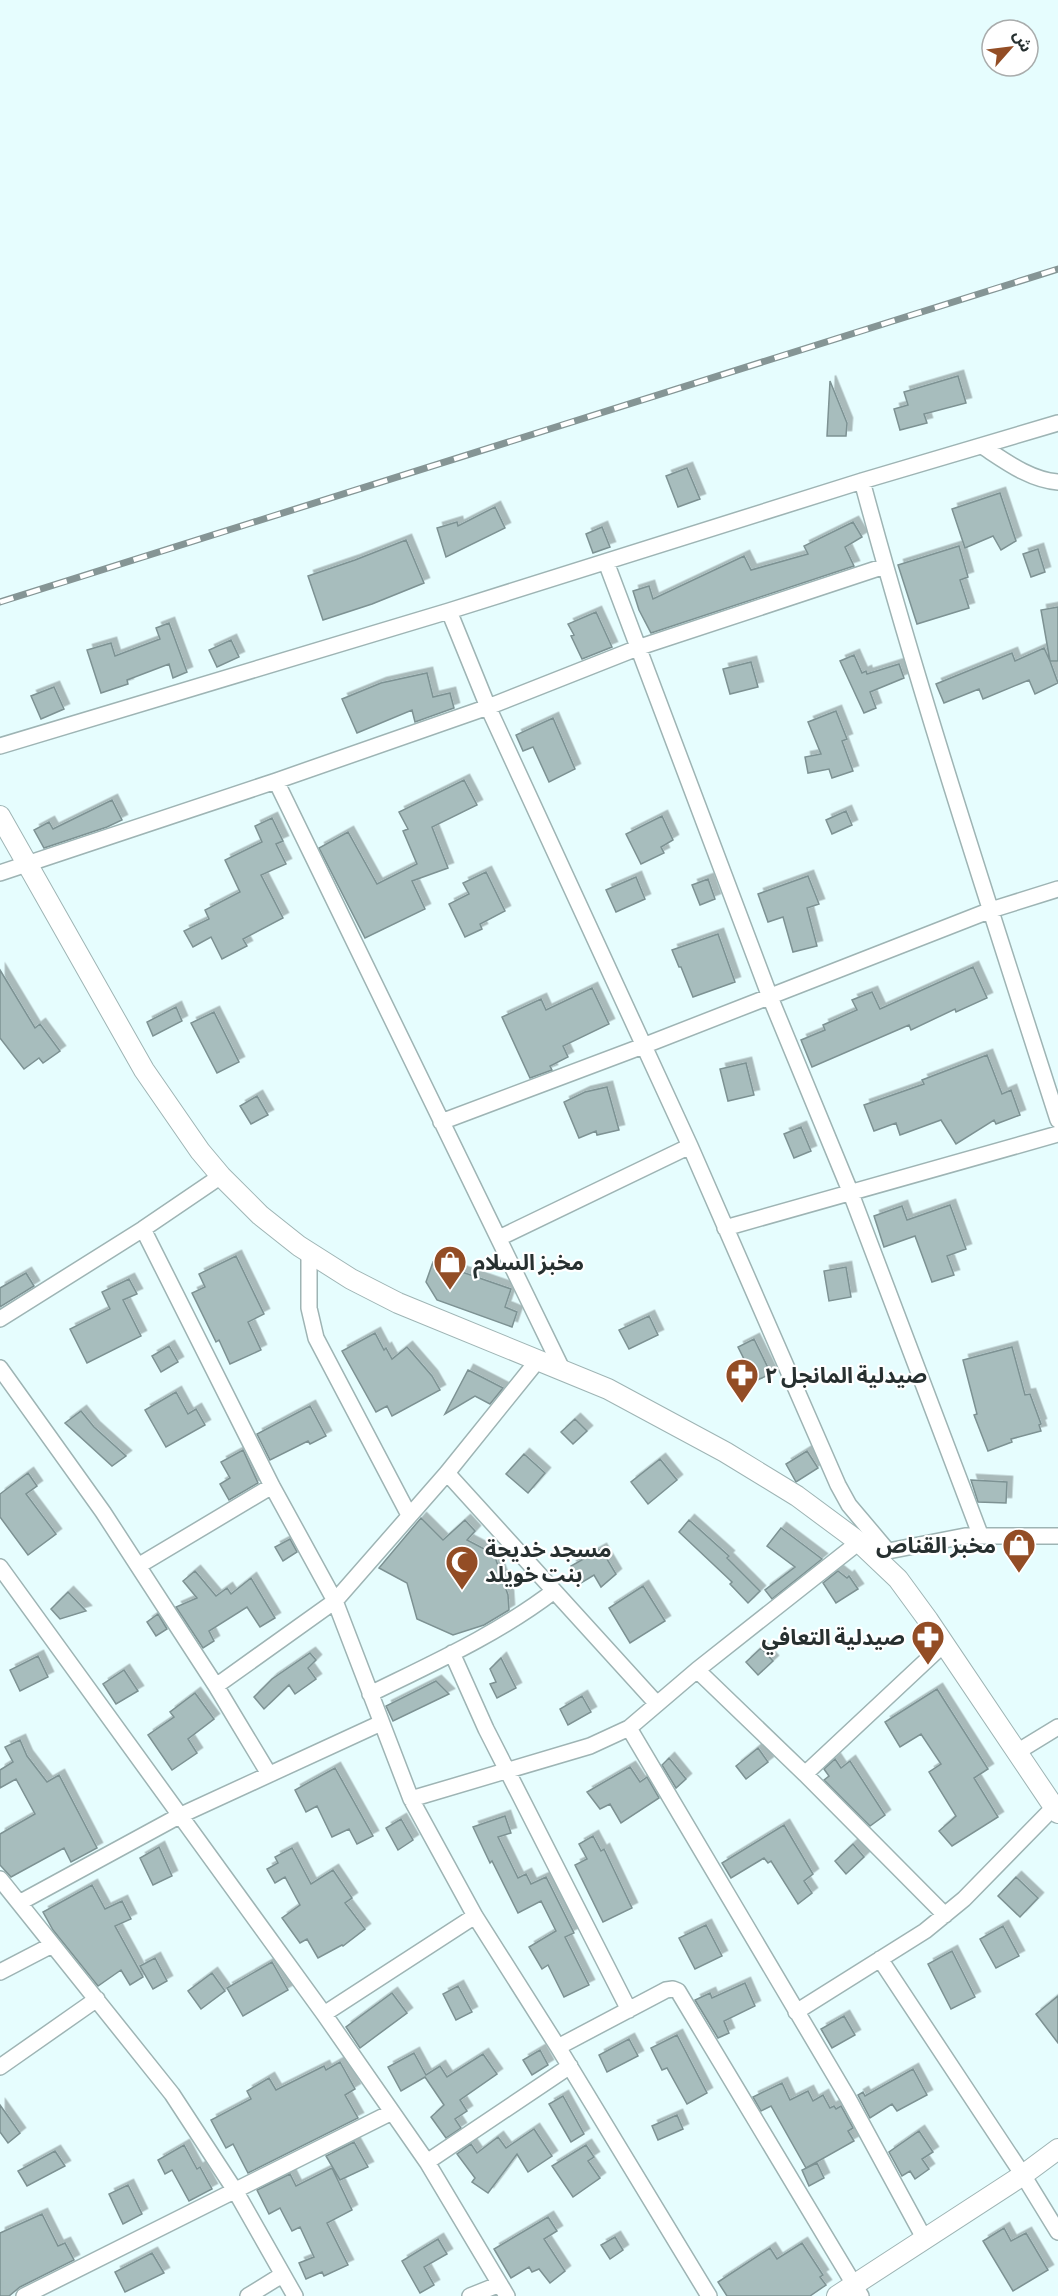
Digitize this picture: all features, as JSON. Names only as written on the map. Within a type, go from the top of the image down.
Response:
[{"type":"street","points":[[0,746],[449,611],[862,481],[1058,423]]},
{"type":"street","points":[[982,446],[1023,471],[1050,482],[1058,482]]},
{"type":"street","points":[[862,481],[885,566],[1058,1120]]},
{"type":"street","points":[[606,562],[640,647],[770,997],[850,1191],[980,1534]]},
{"type":"street","points":[[0,873],[488,707],[640,647],[885,566]]},
{"type":"street","points":[[449,611],[488,707],[690,1146],[838,1485],[873,1549],[898,1579],[944,1644],[1056,1810],[964,1899],[925,1931],[796,2012]]},
{"type":"street","points":[[276,781],[562,1369]]},
{"type":"street","points":[[0,816],[144,1070],[175,1118],[221,1176],[260,1215],[351,1280],[398,1303],[608,1389],[725,1452],[797,1496],[873,1549]]},
{"type":"street","points":[[441,1122],[991,910],[1058,889]]},
{"type":"street","points":[[725,1228],[1058,1134]]},
{"type":"street","points":[[499,1238],[690,1146]]},
{"type":"street","points":[[0,1319],[143,1229],[221,1176]]},
{"type":"street","points":[[143,1229],[272,1486],[335,1601],[411,1799],[475,1916],[570,2066],[709,2296]]},
{"type":"street","points":[[309,1252],[309,1308],[316,1338],[409,1515]]},
{"type":"street","points":[[216,1686],[335,1601],[447,1473],[538,1360]]},
{"type":"street","points":[[0,1368],[103,1512],[216,1686],[268,1774]]},
{"type":"street","points":[[447,1473],[657,1704]]},
{"type":"street","points":[[138,1566],[272,1486]]},
{"type":"street","points":[[411,1799],[591,1746],[628,1728],[697,1670],[873,1549],[980,1534],[1058,1536]]},
{"type":"street","points":[[0,1567],[324,2014],[427,2162],[504,2290],[470,2296]]},
{"type":"street","points":[[370,1694],[452,1653],[528,1611],[554,1591]]},
{"type":"street","points":[[805,1773],[944,1644]]},
{"type":"street","points":[[452,1653],[508,1771],[629,2010]]},
{"type":"street","points":[[697,1670],[805,1773],[945,1914]]},
{"type":"street","points":[[19,1903],[179,1816],[381,1723]]},
{"type":"street","points":[[1017,1752],[1058,1727]]},
{"type":"street","points":[[628,1728],[848,2098],[924,2238]]},
{"type":"street","points":[[0,1879],[172,2094],[236,2192],[295,2296]]},
{"type":"street","points":[[324,2014],[475,1916]]},
{"type":"street","points":[[0,1972],[52,1945]]},
{"type":"street","points":[[880,1959],[1023,2175],[1058,2232]]},
{"type":"street","points":[[558,2047],[666,1990],[678,1991],[857,2290]]},
{"type":"street","points":[[0,2067],[97,1999]]},
{"type":"street","points":[[427,2162],[570,2066]]},
{"type":"street","points":[[24,2296],[392,2112]]},
{"type":"street","points":[[837,2296],[857,2290],[924,2238],[1023,2175],[1058,2149]]},
{"type":"street","points":[[248,2296],[282,2275]]},
{"type":"building","points":[[958,376],[966,403],[924,414],[927,423],[900,430],[894,409],[908,405],[904,392]]},
{"type":"building","points":[[830,381],[847,423],[846,436],[827,436]]},
{"type":"building","points":[[687,468],[700,499],[678,507],[666,476]]},
{"type":"building","points":[[1000,493],[1016,541],[1001,550],[993,536],[965,548],[952,509]]},
{"type":"building","points":[[495,507],[505,528],[446,557],[437,528],[457,522],[458,526]]},
{"type":"building","points":[[853,522],[862,537],[845,547],[854,566],[651,633],[639,610],[633,591],[649,586],[653,599],[744,556],[751,570],[808,554],[804,546]]},
{"type":"building","points":[[602,527],[610,547],[593,553],[586,534]]},
{"type":"building","points":[[406,540],[424,583],[372,604],[323,620],[308,576]]},
{"type":"building","points":[[959,546],[968,577],[960,580],[969,608],[917,624],[898,565]]},
{"type":"building","points":[[1038,549],[1045,572],[1031,577],[1023,554]]},
{"type":"building","points":[[1058,607],[1058,661],[1050,661],[1041,610]]},
{"type":"building","points":[[596,612],[612,647],[582,659],[568,624]]},
{"type":"building","points":[[169,623],[187,672],[173,678],[169,664],[127,680],[128,684],[101,693],[87,650],[111,643],[115,656],[160,639],[156,628]]},
{"type":"building","points":[[231,640],[239,657],[217,667],[209,650]]},
{"type":"building","points":[[1044,648],[1058,683],[1035,694],[1029,680],[983,699],[979,689],[944,703],[936,684],[1012,653],[1015,661]]},
{"type":"building","points":[[854,655],[862,673],[866,671],[867,674],[899,664],[904,678],[870,692],[876,708],[864,713],[840,661]]},
{"type":"building","points":[[751,662],[758,687],[730,694],[723,669]]},
{"type":"building","points":[[427,673],[433,697],[450,693],[454,708],[415,722],[412,710],[357,733],[342,699],[381,683]]},
{"type":"building","points":[[54,687],[64,709],[41,719],[31,696]]},
{"type":"building","points":[[836,711],[847,739],[842,741],[853,771],[832,778],[829,769],[808,773],[805,757],[821,754],[808,722]]},
{"type":"building","points":[[553,718],[575,769],[549,782],[533,747],[523,751],[516,735]]},
{"type":"building","points":[[464,780],[477,805],[432,827],[448,868],[412,881],[425,909],[365,938],[319,848],[348,832],[377,884],[417,864],[403,831],[408,829],[399,812]]},
{"type":"building","points":[[112,800],[122,820],[107,827],[44,848],[34,830],[49,822],[53,829]]},
{"type":"building","points":[[846,811],[852,825],[832,834],[826,820]]},
{"type":"building","points":[[662,816],[673,840],[661,847],[664,853],[641,864],[626,834]]},
{"type":"building","points":[[272,818],[283,841],[276,844],[286,864],[261,875],[283,918],[243,939],[247,946],[222,959],[211,937],[193,947],[184,931],[209,919],[205,910],[240,892],[225,860],[262,842],[255,826]]},
{"type":"building","points":[[486,872],[505,911],[480,924],[482,929],[465,937],[449,904],[469,894],[463,883]]},
{"type":"building","points":[[808,876],[819,904],[807,908],[817,946],[793,952],[783,917],[768,922],[758,894]]},
{"type":"building","points":[[636,877],[645,899],[616,912],[606,890]]},
{"type":"building","points":[[708,879],[715,899],[700,905],[692,885]]},
{"type":"building","points":[[718,934],[735,982],[693,997],[672,950]]},
{"type":"building","points":[[973,967],[987,998],[956,1012],[955,1009],[911,1030],[909,1025],[812,1067],[801,1040],[825,1030],[823,1025],[857,1010],[852,1000],[872,992],[880,1009]]},
{"type":"building","points":[[0,970],[35,1028],[40,1024],[60,1051],[43,1063],[39,1058],[24,1069],[0,1038]]},
{"type":"building","points":[[592,988],[609,1024],[563,1046],[568,1057],[550,1066],[552,1070],[530,1078],[502,1017],[541,999],[546,1010]]},
{"type":"building","points":[[176,1007],[182,1021],[153,1036],[147,1022]]},
{"type":"building","points":[[214,1012],[239,1062],[217,1073],[191,1023]]},
{"type":"building","points":[[987,1055],[1002,1094],[1011,1090],[1020,1115],[996,1124],[994,1120],[956,1144],[941,1120],[900,1135],[896,1123],[874,1131],[864,1105],[924,1084],[922,1080]]},
{"type":"building","points":[[746,1063],[754,1095],[728,1101],[720,1069]]},
{"type":"building","points":[[607,1087],[619,1130],[597,1135],[596,1131],[579,1138],[564,1102],[585,1092]]},
{"type":"building","points":[[257,1096],[268,1115],[251,1124],[240,1106]]},
{"type":"building","points":[[801,1127],[811,1151],[794,1158],[784,1134]]},
{"type":"building","points":[[950,1205],[966,1249],[947,1256],[954,1275],[932,1282],[915,1236],[884,1247],[874,1216],[902,1206],[907,1220]]},
{"type":"building","points":[[236,1256],[264,1314],[248,1322],[261,1350],[230,1364],[219,1340],[216,1342],[192,1293],[205,1287],[199,1274]]},
{"type":"building","points":[[433,1262],[511,1289],[505,1307],[517,1312],[512,1327],[437,1300],[426,1282]]},
{"type":"building","points":[[846,1267],[851,1297],[829,1301],[824,1271]]},
{"type":"building","points":[[26,1273],[34,1286],[0,1307],[0,1288]]},
{"type":"building","points":[[129,1279],[137,1294],[123,1300],[141,1336],[87,1363],[70,1329],[110,1309],[102,1292]]},
{"type":"building","points":[[649,1316],[658,1335],[629,1349],[619,1330]]},
{"type":"building","points":[[375,1333],[392,1359],[407,1347],[432,1376],[440,1390],[392,1416],[387,1406],[376,1412],[342,1351]]},
{"type":"building","points":[[754,1339],[771,1374],[755,1381],[738,1347]]},
{"type":"building","points":[[169,1346],[178,1362],[161,1372],[152,1356]]},
{"type":"building","points":[[1012,1347],[1025,1395],[1030,1394],[1041,1424],[1039,1425],[1041,1431],[1011,1439],[1012,1442],[988,1451],[974,1415],[977,1414],[963,1360]]},
{"type":"building","points":[[468,1370],[503,1388],[490,1404],[475,1396],[445,1414]]},
{"type":"building","points":[[176,1392],[188,1414],[196,1409],[205,1425],[166,1447],[145,1410]]},
{"type":"building","points":[[310,1406],[326,1436],[310,1444],[308,1441],[270,1460],[257,1434]]},
{"type":"building","points":[[81,1411],[94,1427],[126,1456],[112,1466],[65,1423]]},
{"type":"building","points":[[575,1419],[587,1431],[573,1444],[561,1432]]},
{"type":"building","points":[[243,1450],[258,1483],[229,1500],[220,1484],[230,1478],[221,1462]]},
{"type":"building","points":[[807,1451],[818,1468],[796,1482],[786,1464]]},
{"type":"building","points":[[524,1454],[545,1473],[528,1493],[506,1474]]},
{"type":"building","points":[[660,1459],[677,1480],[648,1504],[631,1482]]},
{"type":"building","points":[[28,1473],[37,1486],[26,1494],[56,1534],[28,1555],[0,1517],[0,1494]]},
{"type":"building","points":[[971,1480],[1007,1482],[1006,1503],[978,1502]]},
{"type":"building","points":[[421,1518],[443,1540],[465,1520],[475,1531],[467,1540],[494,1554],[508,1595],[509,1610],[484,1625],[453,1635],[417,1619],[407,1583],[379,1568]]},
{"type":"building","points":[[689,1520],[729,1556],[727,1558],[760,1591],[748,1603],[730,1584],[732,1582],[679,1532]]},
{"type":"building","points":[[781,1528],[822,1559],[772,1599],[765,1590],[795,1567],[767,1546]]},
{"type":"building","points":[[290,1539],[297,1552],[283,1561],[275,1547]]},
{"type":"building","points":[[601,1549],[616,1574],[601,1587],[594,1575],[581,1583],[571,1566]]},
{"type":"building","points":[[195,1571],[216,1596],[227,1588],[231,1594],[251,1578],[275,1618],[260,1627],[247,1607],[209,1631],[214,1641],[203,1648],[176,1607],[197,1598],[183,1581]]},
{"type":"building","points":[[838,1571],[847,1578],[849,1576],[858,1589],[836,1603],[823,1583]]},
{"type":"building","points":[[643,1586],[665,1621],[630,1643],[609,1608]]},
{"type":"building","points":[[68,1592],[86,1611],[60,1619],[51,1609]]},
{"type":"building","points":[[158,1614],[167,1629],[156,1636],[147,1622]]},
{"type":"building","points":[[761,1648],[773,1661],[758,1675],[746,1662]]},
{"type":"building","points":[[310,1653],[316,1660],[308,1668],[316,1679],[295,1694],[289,1685],[264,1709],[254,1697],[272,1679]]},
{"type":"building","points":[[38,1656],[48,1677],[20,1691],[10,1670]]},
{"type":"building","points":[[501,1658],[516,1688],[497,1698],[490,1684],[496,1682],[490,1669]]},
{"type":"building","points":[[124,1670],[138,1691],[116,1704],[103,1684]]},
{"type":"building","points":[[436,1681],[449,1694],[393,1721],[386,1706]]},
{"type":"building","points":[[937,1689],[988,1769],[974,1778],[998,1817],[952,1846],[939,1831],[956,1816],[929,1772],[941,1764],[921,1734],[900,1747],[885,1722]]},
{"type":"building","points":[[195,1693],[214,1719],[188,1739],[197,1753],[172,1770],[148,1735],[174,1717],[170,1712]]},
{"type":"building","points":[[582,1696],[591,1712],[568,1725],[560,1709]]},
{"type":"building","points":[[20,1740],[27,1756],[47,1782],[59,1775],[97,1848],[71,1862],[64,1848],[11,1877],[0,1865],[0,1834],[35,1814],[16,1779],[0,1788],[0,1770],[13,1762],[5,1747]]},
{"type":"building","points":[[758,1748],[768,1762],[746,1779],[736,1766]]},
{"type":"building","points":[[669,1758],[686,1779],[676,1788],[662,1765]]},
{"type":"building","points":[[835,1759],[841,1768],[850,1761],[885,1815],[870,1826],[824,1780],[829,1776],[824,1769]]},
{"type":"building","points":[[630,1767],[640,1782],[647,1777],[659,1798],[621,1823],[610,1804],[600,1809],[587,1792]]},
{"type":"building","points":[[335,1768],[373,1836],[357,1844],[349,1829],[332,1837],[317,1806],[306,1812],[295,1790]]},
{"type":"building","points":[[505,1816],[511,1833],[498,1837],[518,1878],[526,1874],[531,1884],[546,1877],[574,1933],[565,1937],[589,1985],[564,1997],[548,1965],[542,1969],[529,1947],[556,1931],[541,1901],[518,1913],[473,1827]]},
{"type":"building","points":[[401,1819],[413,1840],[398,1850],[386,1828]]},
{"type":"building","points":[[784,1825],[813,1874],[804,1881],[812,1893],[798,1904],[771,1861],[768,1863],[764,1858],[731,1878],[722,1863]]},
{"type":"building","points":[[593,1836],[601,1851],[604,1849],[632,1908],[603,1922],[575,1865],[587,1859],[579,1844]]},
{"type":"building","points":[[853,1844],[864,1857],[846,1874],[835,1861]]},
{"type":"building","points":[[159,1847],[172,1876],[153,1885],[140,1858]]},
{"type":"building","points":[[292,1848],[311,1884],[333,1870],[352,1898],[345,1903],[365,1929],[343,1946],[318,1958],[307,1939],[300,1943],[282,1918],[300,1905],[285,1877],[275,1883],[267,1869],[278,1863],[275,1857]]},
{"type":"building","points":[[1016,1877],[1038,1898],[1020,1917],[998,1896]]},
{"type":"building","points":[[92,1885],[105,1909],[122,1901],[131,1919],[115,1926],[143,1977],[130,1985],[121,1970],[98,1986],[53,1930],[43,1912]]},
{"type":"building","points":[[706,1925],[722,1956],[695,1969],[679,1938]]},
{"type":"building","points":[[1003,1926],[1019,1956],[996,1968],[980,1939]]},
{"type":"building","points":[[952,1951],[975,1997],[951,2009],[928,1964]]},
{"type":"building","points":[[155,1958],[167,1981],[153,1989],[140,1966]]},
{"type":"building","points":[[272,1962],[288,1990],[243,2016],[227,1988]]},
{"type":"building","points":[[212,1973],[225,1991],[201,2009],[188,1991]]},
{"type":"building","points":[[745,1983],[755,2006],[724,2021],[729,2033],[718,2038],[695,2000],[710,1993],[712,1998]]},
{"type":"building","points":[[458,1986],[472,2012],[456,2020],[443,1994]]},
{"type":"building","points":[[392,1993],[407,2013],[360,2048],[346,2027]]},
{"type":"building","points":[[1058,1996],[1058,2043],[1036,2014]]},
{"type":"building","points":[[844,2016],[855,2035],[832,2048],[821,2029]]},
{"type":"building","points":[[677,2035],[707,2093],[687,2104],[667,2068],[662,2070],[651,2048]]},
{"type":"building","points":[[629,2039],[638,2056],[607,2072],[599,2055]]},
{"type":"building","points":[[540,2050],[548,2065],[532,2075],[523,2060]]},
{"type":"building","points":[[414,2053],[426,2075],[440,2066],[447,2077],[483,2054],[497,2074],[460,2100],[467,2111],[455,2119],[461,2128],[446,2138],[431,2117],[444,2105],[425,2077],[401,2091],[388,2067]]},
{"type":"building","points":[[340,2062],[355,2089],[345,2095],[358,2118],[248,2173],[233,2144],[226,2148],[211,2120],[251,2099],[247,2091],[269,2078],[276,2090],[324,2066],[326,2070]]},
{"type":"building","points":[[913,2069],[927,2095],[897,2111],[892,2104],[870,2118],[858,2095],[863,2092],[865,2096]]},
{"type":"building","points":[[782,2083],[790,2100],[808,2091],[813,2101],[823,2095],[830,2108],[834,2106],[836,2109],[841,2106],[853,2128],[848,2131],[854,2141],[806,2168],[771,2106],[761,2111],[753,2097]]},
{"type":"building","points":[[563,2096],[584,2134],[571,2142],[549,2104]]},
{"type":"building","points":[[0,2105],[20,2133],[8,2143],[0,2132]]},
{"type":"building","points":[[677,2115],[683,2129],[658,2140],[652,2126]]},
{"type":"building","points":[[534,2129],[552,2156],[528,2172],[517,2154],[488,2193],[472,2182],[475,2178],[457,2154],[471,2144],[477,2153],[498,2137],[506,2148]]},
{"type":"building","points":[[919,2131],[933,2152],[922,2159],[929,2169],[915,2179],[910,2171],[902,2176],[889,2152]]},
{"type":"building","points":[[354,2142],[368,2167],[340,2180],[326,2156]]},
{"type":"building","points":[[184,2145],[197,2169],[200,2167],[212,2189],[189,2201],[172,2170],[165,2174],[158,2160]]},
{"type":"building","points":[[586,2145],[594,2157],[588,2161],[600,2178],[573,2197],[552,2166]]},
{"type":"building","points":[[55,2151],[65,2166],[27,2186],[18,2171]]},
{"type":"building","points":[[817,2163],[824,2178],[809,2186],[802,2170]]},
{"type":"building","points":[[332,2168],[352,2210],[327,2223],[348,2265],[324,2276],[322,2272],[306,2279],[299,2263],[314,2257],[300,2227],[292,2231],[280,2208],[269,2214],[257,2190],[290,2174],[296,2186]]},
{"type":"building","points":[[128,2185],[142,2214],[123,2224],[109,2194]]},
{"type":"building","points":[[42,2214],[58,2246],[65,2243],[74,2260],[20,2287],[9,2296],[0,2296],[0,2233]]},
{"type":"building","points":[[548,2217],[557,2231],[544,2239],[565,2271],[550,2283],[539,2269],[532,2272],[529,2267],[511,2278],[494,2249]]},
{"type":"building","points":[[1004,2228],[1011,2241],[1026,2233],[1048,2270],[1013,2291],[983,2241]]},
{"type":"building","points":[[615,2237],[623,2250],[610,2259],[601,2245]]},
{"type":"building","points":[[438,2239],[447,2254],[424,2267],[434,2285],[420,2293],[402,2261]]},
{"type":"building","points":[[802,2243],[823,2275],[820,2277],[826,2285],[810,2296],[727,2296],[718,2282],[770,2248],[777,2259]]},
{"type":"building","points":[[152,2253],[164,2273],[125,2292],[115,2272]]},
{"type":"railway","points":[[0,602],[1058,269]]},
{"type":"place","name":"مخبز السلام","points":[[450,1291]]},
{"type":"place","name":"صيدلية المانجل ٢","points":[[742,1404]]},
{"type":"place","name":"مخبز القناص","points":[[1019,1574]]},
{"type":"place","name":"مسجد خديجة بنت خويلد","points":[[462,1591]]},
{"type":"place","name":"صيدلية التعافي","points":[[928,1666]]}]
